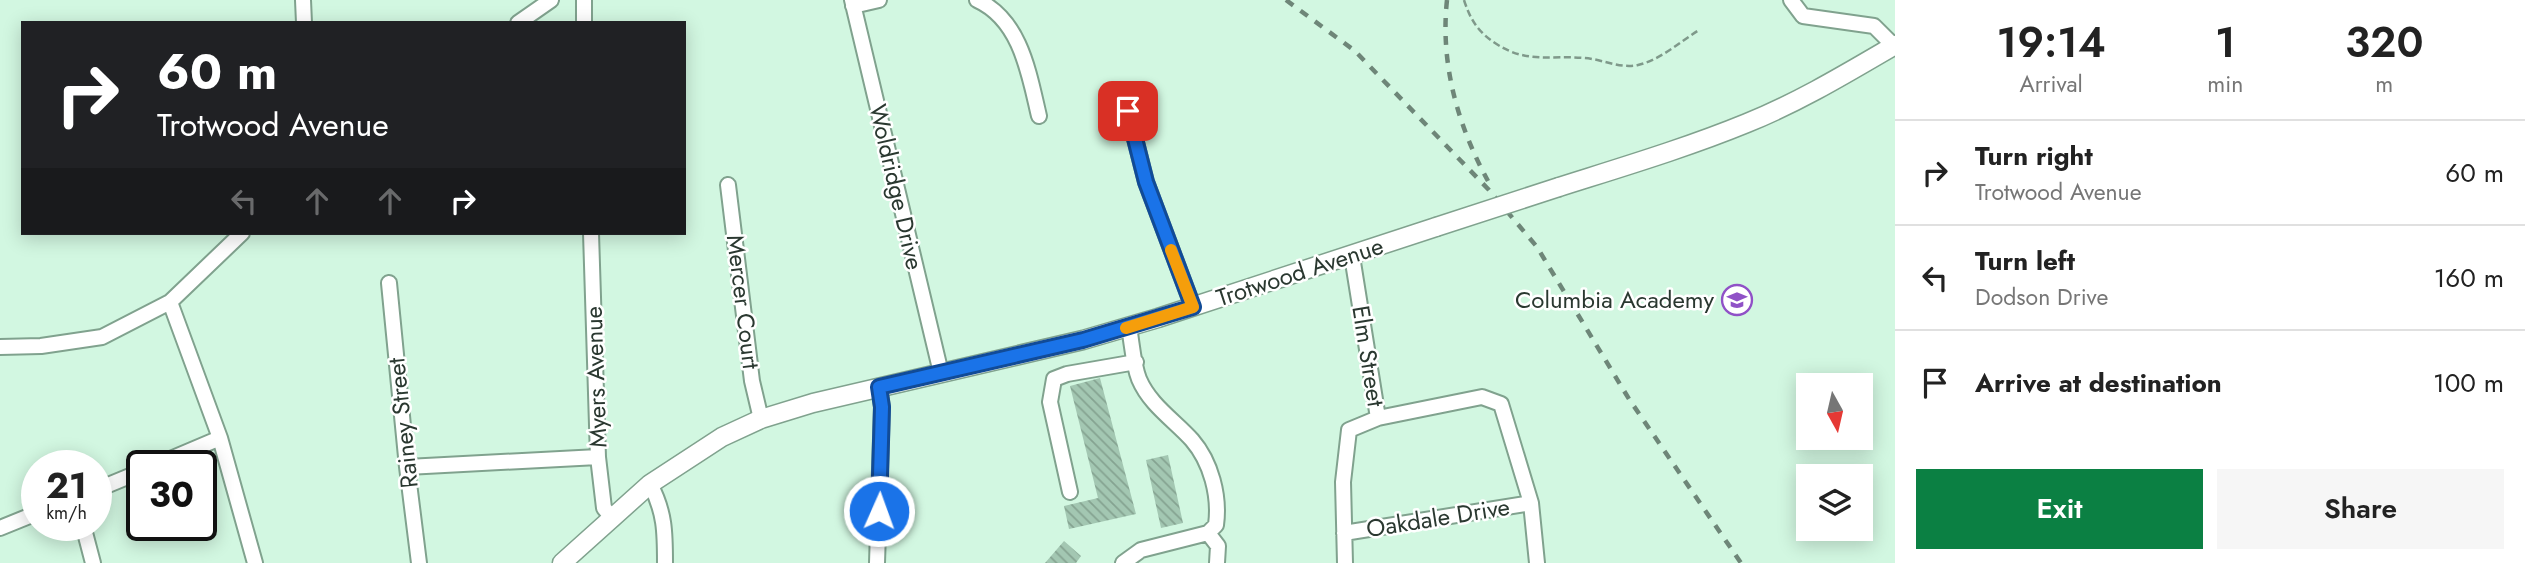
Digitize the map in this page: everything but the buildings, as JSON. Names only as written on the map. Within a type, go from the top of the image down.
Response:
[{"type":"main road","name":"Trotwood Avenue","points":[[562,563],[650,484],[713,442],[761,419],[813,403],[1129,327],[1693,144],[1750,122],[1853,71],[1894,45]]},
{"type":"street","points":[[303,0],[304,21]]},
{"type":"street","points":[[521,21],[551,0]]},
{"type":"street","points":[[584,0],[584,21]]},
{"type":"street","points":[[852,3],[878,0]]},
{"type":"street","points":[[978,0],[989,5],[1009,24],[1028,71],[1040,116]]},
{"type":"street","points":[[1791,0],[1803,16],[1874,26],[1894,45]]},
{"type":"street","name":"Woldridge Drive","points":[[852,3],[941,373]]},
{"type":"street","points":[[1128,111],[1146,182],[1193,307]]},
{"type":"street","name":"Mercer Court","points":[[728,185],[752,381],[761,419]]},
{"type":"street","points":[[0,346],[41,346],[102,337],[170,302],[240,235]]},
{"type":"street","name":"Myers Avenue","points":[[591,235],[598,457],[604,508],[613,519]]},
{"type":"street","name":"Elm Street","points":[[1345,563],[1343,482],[1349,430],[1378,418],[1352,256]]},
{"type":"street","name":"Rainey Street","points":[[389,283],[419,563]]},
{"type":"street","points":[[170,302],[220,438],[255,563]]},
{"type":"street","points":[[1123,563],[1141,550],[1208,533],[1216,525],[1218,510],[1206,459],[1191,439],[1149,397],[1139,378],[1129,327]]},
{"type":"street","points":[[1070,492],[1050,402],[1054,379],[1067,374],[1136,362]]},
{"type":"street","points":[[877,563],[882,407],[879,387]]},
{"type":"street","name":"Oakdale Drive","points":[[1378,418],[1482,397],[1501,404],[1531,503],[1537,563]]},
{"type":"street","points":[[192,450],[220,438]]},
{"type":"street","points":[[407,467],[598,457]]},
{"type":"street","points":[[650,484],[660,503],[665,563]]},
{"type":"street","name":"Oakdale Drive","points":[[1344,533],[1531,503]]},
{"type":"street","points":[[0,528],[21,519]]},
{"type":"street","points":[[1208,533],[1218,546],[1217,563]]},
{"type":"street","points":[[87,541],[93,563]]},
{"type":"path","points":[[1464,0],[1481,32],[1508,52],[1521,56],[1584,58],[1634,66],[1660,55],[1699,30]]},
{"type":"railway","points":[[1286,0],[1355,51],[1489,190],[1537,247],[1629,399],[1741,563]]},
{"type":"railway","points":[[1447,0],[1446,48],[1454,94],[1468,139],[1488,181]]},
{"type":"slow traffic","points":[[1126,328],[1193,307],[1171,250]]},
{"type":"place","name":"Columbia Academy","points":[[1737,300]]},
{"type":"route","points":[[879,511],[882,407],[879,387],[1083,340],[1193,307],[1146,182],[1128,111]]}]
